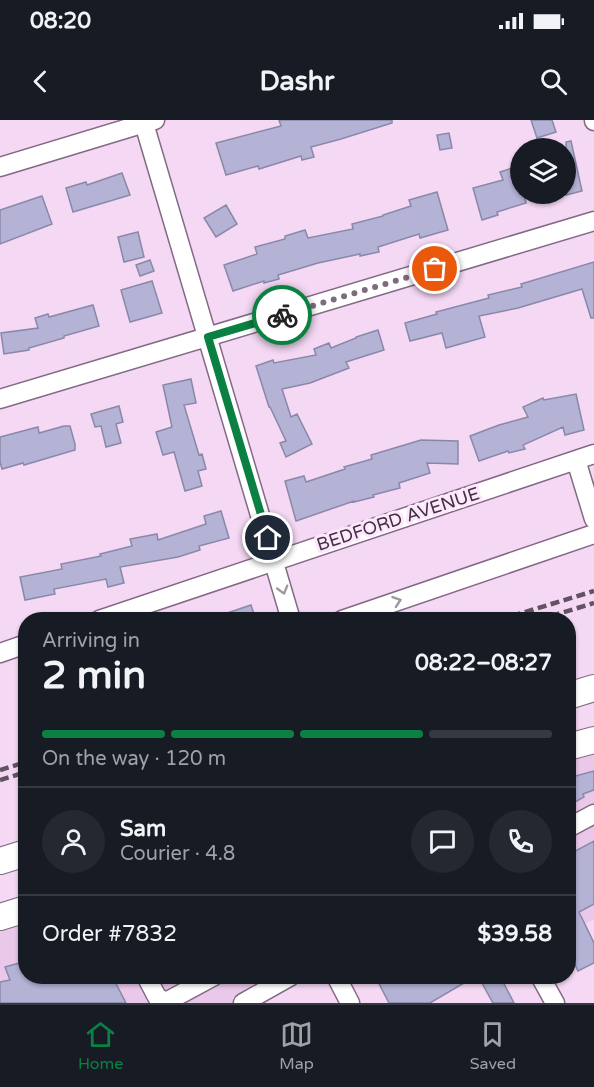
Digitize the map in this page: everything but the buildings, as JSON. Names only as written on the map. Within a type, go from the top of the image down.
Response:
[{"type":"highway","points":[[576,694],[594,688]]},
{"type":"highway","points":[[576,745],[594,740]]},
{"type":"highway","points":[[0,861],[18,855]]},
{"type":"highway","points":[[0,917],[18,911]]},
{"type":"street","points":[[0,167],[147,121],[289,612]]},
{"type":"street","points":[[0,399],[594,221]]},
{"type":"street","name":"BEDFORD AVENUE","points":[[122,612],[594,454]]},
{"type":"street","points":[[576,460],[594,519]]},
{"type":"street","points":[[365,612],[594,534]]},
{"type":"street","points":[[0,653],[18,647]]},
{"type":"street","points":[[576,824],[594,814]]},
{"type":"street","points":[[150,984],[157,997],[166,1002],[199,984]]},
{"type":"street","points":[[243,1003],[277,984]]},
{"type":"street","points":[[340,984],[350,1003]]},
{"type":"street","points":[[544,984],[555,1003]]},
{"type":"shaded area","points":[[594,745],[594,919],[576,929],[576,750]]},
{"type":"shaded area","points":[[18,915],[18,984],[284,984],[247,1003],[0,1003],[0,921]]},
{"type":"railway","points":[[525,612],[594,591]]},
{"type":"railway","points":[[564,612],[594,603]]},
{"type":"railway","points":[[0,770],[18,764]]},
{"type":"railway","points":[[0,780],[18,774]]},
{"type":"way so far","points":[[282,315],[435,269]]},
{"type":"route","points":[[268,538],[208,337],[282,315]]}]
